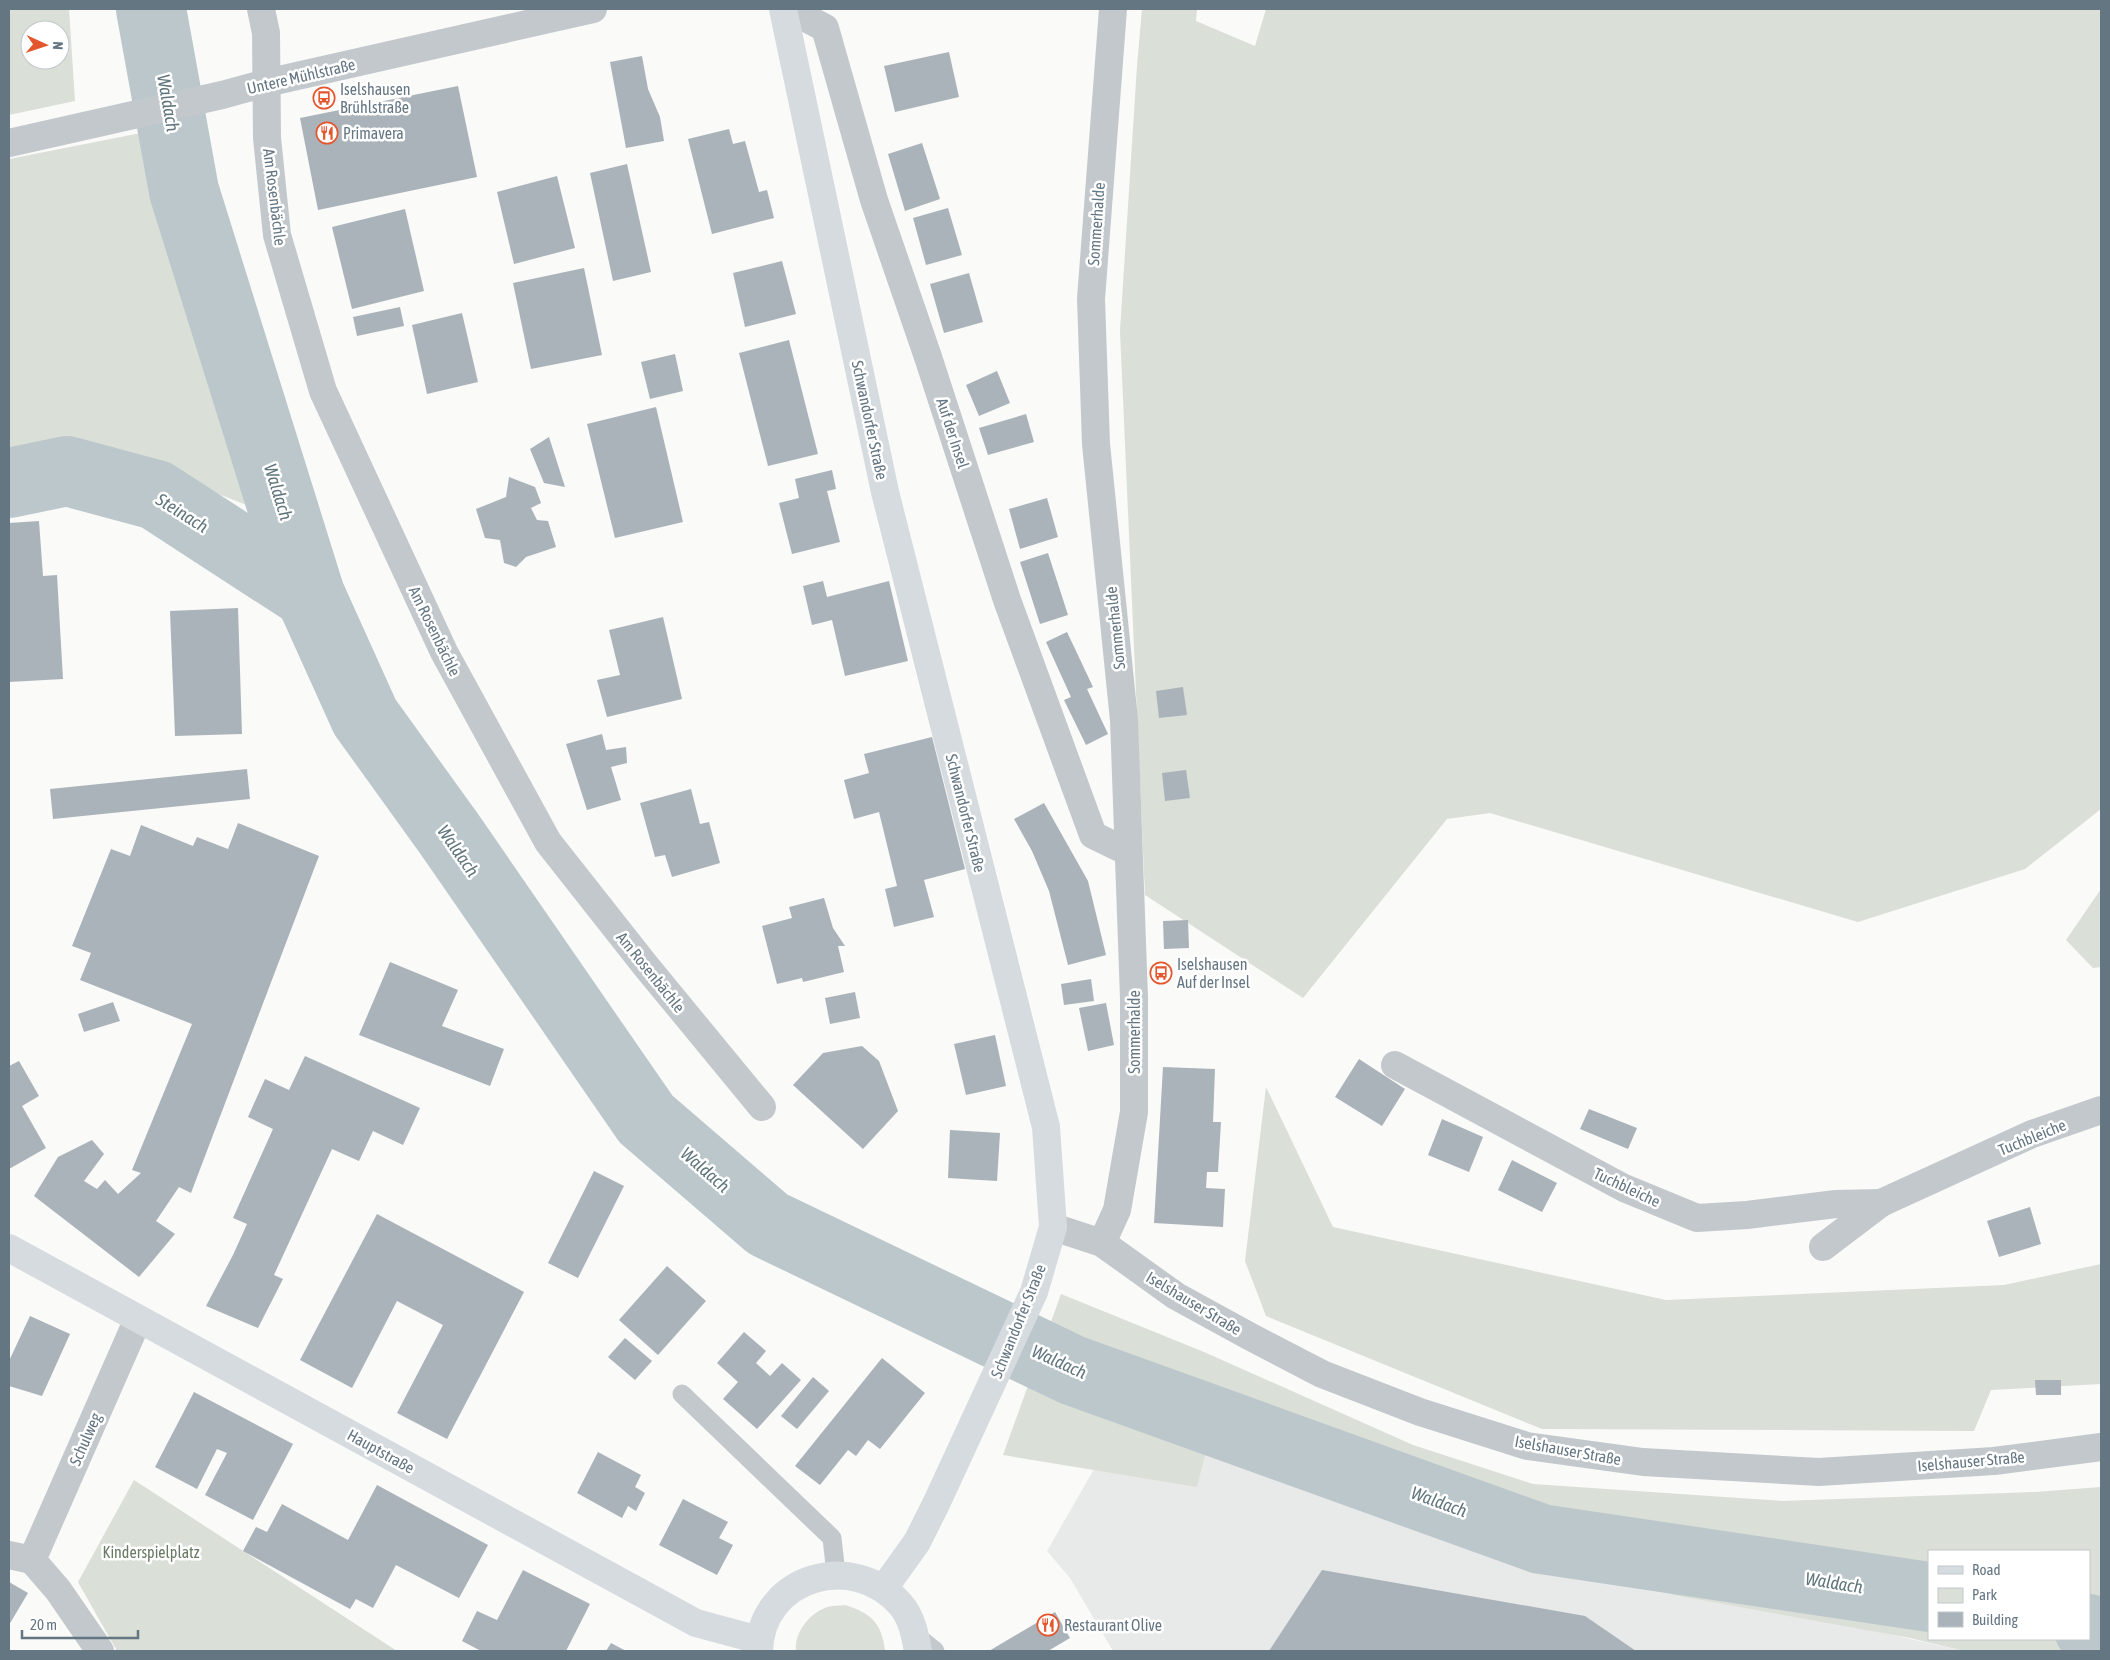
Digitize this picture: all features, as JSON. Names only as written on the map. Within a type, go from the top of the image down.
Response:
[{"type":"main road","name":"Schwandorfer Straße","points":[[783,9],[885,492],[1046,1126],[1053,1227],[1034,1292],[989,1391],[917,1542],[884,1588]]},
{"type":"main road","name":"Hauptstraße","points":[[9,1248],[696,1623],[759,1646]]},
{"type":"main road","points":[[759,1646],[768,1615],[786,1594],[809,1580],[836,1574],[861,1578],[884,1588],[902,1607],[922,1646]]},
{"type":"street","name":"Am Rosenbächle","points":[[261,9],[266,33],[267,138],[277,235],[323,390],[444,652],[548,842],[644,965],[762,1107]]},
{"type":"street","name":"Untere Mühlstraße","points":[[9,143],[593,9]]},
{"type":"street","name":"Auf der Insel","points":[[789,9],[825,28],[874,200],[928,356],[1007,600],[1092,835],[1128,852]]},
{"type":"street","name":"Sommerhalde","points":[[1102,1243],[1117,1210],[1134,1112],[1134,998],[1124,720],[1096,444],[1091,299],[1113,9]]},
{"type":"street","name":"Tuchbleiche","points":[[1396,1064],[1624,1188],[1697,1218],[1747,1215],[1836,1204],[1881,1202]]},
{"type":"street","name":"Tuchbleiche","points":[[1823,1247],[1881,1202],[2032,1134],[2101,1110]]},
{"type":"street","name":"Iselshauser Straße","points":[[1053,1227],[1102,1243],[1176,1296],[1322,1374],[1420,1412],[1528,1446],[1643,1462],[1818,1472],[1994,1462],[2101,1447]]},
{"type":"street","name":"Schulweg","points":[[100,1651],[58,1590],[20,1557],[138,1319]]},
{"type":"lane","points":[[682,1394],[832,1538],[836,1574]]},
{"type":"shaded area","points":[[1206,1452],[1539,1556],[1964,1651],[1113,1651],[1070,1578],[1047,1551],[1097,1464],[1197,1486]]},
{"type":"green space","points":[[9,9],[69,9],[70,20],[20,20],[20,70],[70,70],[70,24],[75,101],[9,115]]},
{"type":"green space","points":[[1142,9],[1197,9],[1196,21],[1255,46],[1266,9],[2101,9],[2101,809],[2025,869],[1858,922],[1490,813],[1447,819],[1303,998],[1145,895],[1120,331]]},
{"type":"green space","points":[[151,131],[282,519],[73,437],[9,451],[9,159]]},
{"type":"green space","points":[[2101,889],[2101,967],[2093,968],[2066,940]]},
{"type":"green space","points":[[1266,1087],[1333,1227],[1666,1300],[2004,1285],[2101,1264],[2101,1384],[1991,1390],[1974,1431],[1542,1429],[1266,1316],[1245,1261]]},
{"type":"green space","points":[[1061,1294],[1204,1352],[1413,1445],[1533,1484],[1782,1501],[2035,1492],[2101,1487],[2101,1651],[1964,1651],[1910,1638],[1674,1595],[1539,1556],[1206,1452],[1197,1487],[1003,1455]]},
{"type":"green space","name":"Kinderspielplatz","points":[[134,1480],[397,1651],[117,1651],[78,1582]]},
{"type":"green space","points":[[845,1605],[862,1612],[874,1620],[881,1633],[885,1651],[796,1651],[797,1638],[808,1619],[827,1607]]},
{"type":"building","points":[[949,52],[959,97],[895,112],[884,66]]},
{"type":"building","points":[[642,56],[648,89],[660,117],[664,141],[626,148],[610,62]]},
{"type":"building","points":[[458,86],[477,177],[318,210],[300,118]]},
{"type":"building","points":[[729,129],[733,144],[745,141],[759,192],[767,190],[774,218],[712,234],[688,139]]},
{"type":"building","points":[[922,143],[940,199],[905,211],[888,154]]},
{"type":"building","points":[[627,164],[651,272],[613,281],[590,173]]},
{"type":"building","points":[[557,176],[575,248],[514,264],[497,192]]},
{"type":"building","points":[[948,208],[962,255],[926,265],[913,218]]},
{"type":"building","points":[[405,209],[424,291],[352,309],[332,227]]},
{"type":"building","points":[[782,261],[796,314],[745,327],[733,273]]},
{"type":"building","points":[[584,268],[602,355],[531,369],[513,283]]},
{"type":"building","points":[[969,273],[983,322],[944,333],[930,284]]},
{"type":"building","points":[[400,307],[404,326],[357,336],[353,317]]},
{"type":"building","points":[[462,313],[478,382],[427,394],[412,325]]},
{"type":"building","points":[[789,340],[818,454],[768,466],[739,353]]},
{"type":"building","points":[[675,354],[683,391],[650,399],[641,362]]},
{"type":"building","points":[[997,371],[1010,403],[979,416],[966,385]]},
{"type":"building","points":[[656,407],[683,522],[615,538],[587,424]]},
{"type":"building","points":[[1026,414],[1034,442],[988,455],[979,428]]},
{"type":"building","points":[[549,437],[565,487],[544,483],[530,449]]},
{"type":"building","points":[[832,470],[836,489],[827,491],[840,542],[792,554],[779,503],[799,498],[795,479]]},
{"type":"building","points":[[509,477],[535,487],[541,503],[531,508],[537,520],[548,521],[556,547],[526,557],[516,567],[504,563],[500,540],[485,538],[476,509],[506,497]]},
{"type":"building","points":[[1047,498],[1058,537],[1020,549],[1009,509]]},
{"type":"building","points":[[39,521],[43,576],[57,575],[63,679],[9,682],[9,523]]},
{"type":"building","points":[[1048,553],[1068,615],[1040,624],[1020,562]]},
{"type":"building","points":[[823,581],[827,597],[889,581],[908,661],[845,676],[832,620],[812,625],[803,586]]},
{"type":"building","points":[[238,608],[242,734],[175,736],[170,611]]},
{"type":"building","points":[[663,617],[682,699],[607,717],[597,680],[620,675],[609,630]]},
{"type":"building","points":[[1067,632],[1093,687],[1087,689],[1108,734],[1086,745],[1064,700],[1071,697],[1046,642]]},
{"type":"building","points":[[1183,687],[1187,715],[1159,718],[1156,691]]},
{"type":"building","points":[[602,734],[606,750],[626,747],[627,763],[611,767],[621,800],[587,810],[566,744]]},
{"type":"building","points":[[932,737],[965,869],[924,880],[934,917],[894,927],[885,889],[897,886],[879,812],[854,819],[844,780],[869,773],[864,754]]},
{"type":"building","points":[[247,769],[250,799],[53,819],[50,789]]},
{"type":"building","points":[[1186,770],[1190,798],[1165,801],[1162,773]]},
{"type":"building","points":[[691,789],[700,824],[709,822],[720,863],[672,877],[665,855],[655,857],[640,803]]},
{"type":"building","points":[[1044,803],[1088,881],[1106,955],[1068,965],[1049,891],[1032,851],[1014,819]]},
{"type":"building","points":[[238,823],[319,856],[191,1193],[179,1187],[156,1221],[175,1234],[139,1277],[34,1196],[58,1157],[92,1140],[104,1154],[84,1181],[97,1189],[105,1180],[118,1194],[141,1173],[132,1170],[192,1024],[80,980],[91,953],[72,946],[111,849],[130,856],[141,825],[193,846],[197,837],[228,849]]},
{"type":"building","points":[[824,898],[833,928],[845,946],[838,946],[844,972],[803,982],[802,978],[777,984],[762,926],[792,918],[789,907]]},
{"type":"building","points":[[1188,920],[1189,948],[1164,949],[1163,921]]},
{"type":"building","points":[[390,962],[458,990],[442,1026],[504,1049],[490,1086],[359,1035]]},
{"type":"building","points":[[1091,979],[1094,1001],[1064,1005],[1061,984]]},
{"type":"building","points":[[855,992],[860,1018],[830,1024],[825,998]]},
{"type":"building","points":[[113,1002],[120,1021],[84,1032],[78,1014]]},
{"type":"building","points":[[1106,1003],[1114,1045],[1088,1051],[1079,1008]]},
{"type":"building","points":[[995,1035],[1006,1086],[966,1095],[954,1044]]},
{"type":"building","points":[[862,1046],[879,1061],[898,1111],[863,1149],[793,1085],[823,1053]]},
{"type":"building","points":[[305,1056],[420,1108],[403,1145],[373,1131],[359,1161],[332,1149],[274,1275],[283,1279],[258,1328],[206,1306],[247,1224],[233,1218],[273,1129],[248,1117],[265,1079],[289,1090]]},
{"type":"building","points":[[1359,1059],[1405,1089],[1382,1126],[1335,1097]]},
{"type":"building","points":[[19,1061],[39,1096],[22,1106],[46,1148],[9,1169],[9,1066]]},
{"type":"building","points":[[1163,1067],[1215,1069],[1213,1122],[1221,1122],[1218,1172],[1207,1172],[1206,1188],[1225,1189],[1223,1227],[1154,1223]]},
{"type":"building","points":[[1589,1109],[1637,1128],[1628,1149],[1580,1129]]},
{"type":"building","points":[[1442,1119],[1483,1137],[1469,1172],[1428,1155]]},
{"type":"building","points":[[950,1130],[1000,1133],[997,1181],[948,1178]]},
{"type":"building","points":[[1512,1160],[1557,1183],[1542,1212],[1498,1190]]},
{"type":"building","points":[[594,1171],[624,1186],[578,1278],[548,1263]]},
{"type":"building","points":[[2030,1207],[2041,1244],[1999,1257],[1987,1221]]},
{"type":"building","points":[[377,1214],[524,1292],[447,1439],[397,1413],[443,1325],[397,1301],[352,1388],[300,1360]]},
{"type":"building","points":[[667,1266],[706,1301],[658,1355],[619,1320]]},
{"type":"building","points":[[30,1316],[70,1334],[42,1396],[9,1386],[9,1361]]},
{"type":"building","points":[[744,1332],[766,1351],[756,1363],[770,1376],[782,1363],[801,1380],[757,1429],[723,1399],[738,1382],[717,1363]]},
{"type":"building","points":[[625,1338],[652,1361],[635,1380],[608,1357]]},
{"type":"building","points":[[882,1358],[925,1393],[880,1449],[868,1440],[856,1456],[848,1450],[820,1485],[795,1466]]},
{"type":"building","points":[[813,1377],[829,1391],[797,1429],[781,1416]]},
{"type":"building","points":[[2035,1380],[2061,1380],[2061,1395],[2036,1395]]},
{"type":"building","points":[[194,1392],[293,1444],[253,1520],[205,1495],[227,1453],[217,1449],[197,1489],[155,1467]]},
{"type":"building","points":[[598,1452],[641,1475],[635,1487],[645,1493],[636,1511],[628,1506],[622,1518],[577,1493]]},
{"type":"building","points":[[377,1485],[488,1545],[459,1598],[396,1565],[373,1608],[356,1599],[350,1609],[243,1551],[256,1527],[267,1532],[282,1504],[348,1540]]},
{"type":"building","points":[[683,1499],[728,1522],[719,1538],[733,1545],[717,1575],[659,1545]]},
{"type":"building","points":[[523,1570],[590,1604],[566,1651],[481,1651],[462,1641],[477,1611],[497,1620]]},
{"type":"building","points":[[1322,1570],[1585,1616],[1636,1651],[1269,1651]]},
{"type":"building","points":[[9,1582],[28,1593],[9,1625]]},
{"type":"building","name":"Restaurant Olive","points":[[1055,1612],[1070,1638],[1048,1651],[989,1651]]},
{"type":"building","points":[[611,1643],[626,1651],[606,1651]]},
{"type":"waterway","name":"Waldach","points":[[151,9],[184,191],[310,595],[365,717],[450,835],[646,1119],[768,1224],[1072,1370],[1541,1539],[1928,1597]]},
{"type":"waterway","name":"Steinach","points":[[9,483],[67,471],[156,495],[310,595]]},
{"type":"waterway","name":"Waldach","points":[[2090,1629],[2101,1633]]},
{"type":"place","name":"Iselshausen Brühlstraße","points":[[324,98]]},
{"type":"place","name":"Primavera","points":[[327,133]]},
{"type":"place","name":"Iselshausen Auf der Insel","points":[[1161,973]]},
{"type":"place","name":"Restaurant Olive","points":[[1048,1625]]}]
